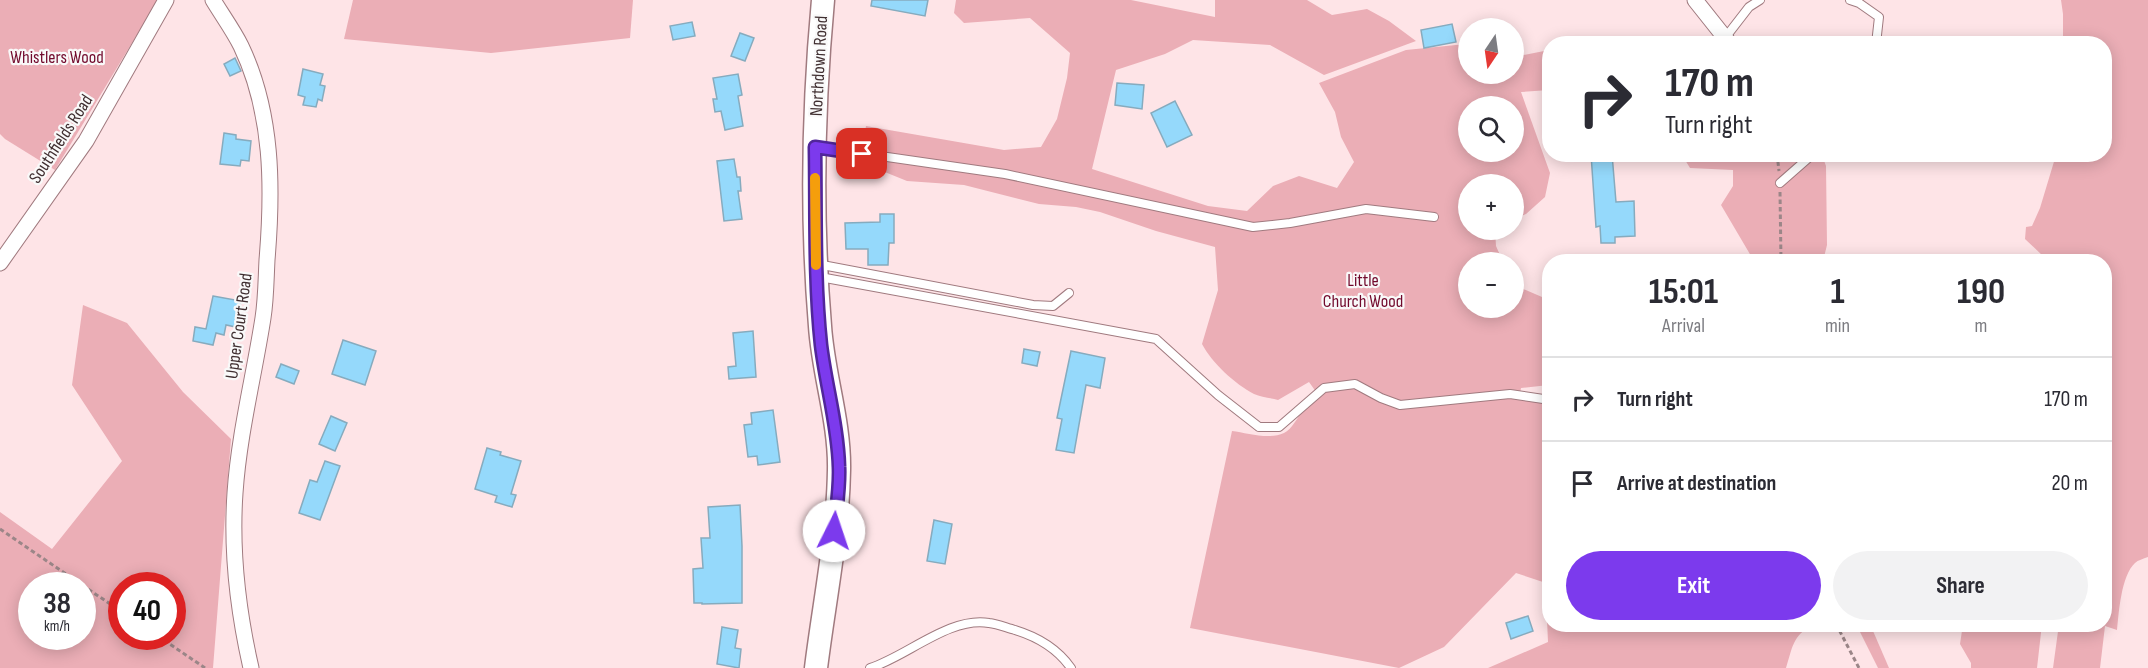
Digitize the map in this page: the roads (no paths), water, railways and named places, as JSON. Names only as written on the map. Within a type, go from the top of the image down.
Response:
[{"type":"street","name":"Southfields Road","points":[[0,263],[86,141],[166,0]]},
{"type":"street","name":"Upper Court Road","points":[[213,0],[241,46],[258,93],[267,132],[272,204],[263,315],[242,430],[235,493],[235,561],[245,643],[251,668]]},
{"type":"street","name":"Northdown Road","points":[[816,668],[834,531],[839,468],[832,404],[821,347],[817,270],[816,102],[823,0]]},
{"type":"street","points":[[1695,0],[1724,36]]},
{"type":"lane","points":[[1731,36],[1749,7],[1760,0]]},
{"type":"lane","points":[[1850,0],[1879,18],[1877,36]]},
{"type":"lane","points":[[815,147],[1005,174],[1253,227],[1290,223],[1366,209],[1434,217]]},
{"type":"lane","points":[[1780,183],[1804,162]]},
{"type":"lane","points":[[817,270],[1033,306],[1053,306],[1069,293]]},
{"type":"lane","points":[[817,270],[1156,339],[1218,395],[1259,427],[1279,427],[1324,388],[1355,384],[1400,405],[1510,394],[1542,399]]},
{"type":"lane","points":[[870,668],[895,659],[933,637],[961,625],[987,622],[1036,636],[1065,658],[1071,668]]},
{"type":"park label","name":"Whistlers Wood","points":[[57,57]]},
{"type":"park label","name":"Little Church Wood","points":[[1363,290]]}]
